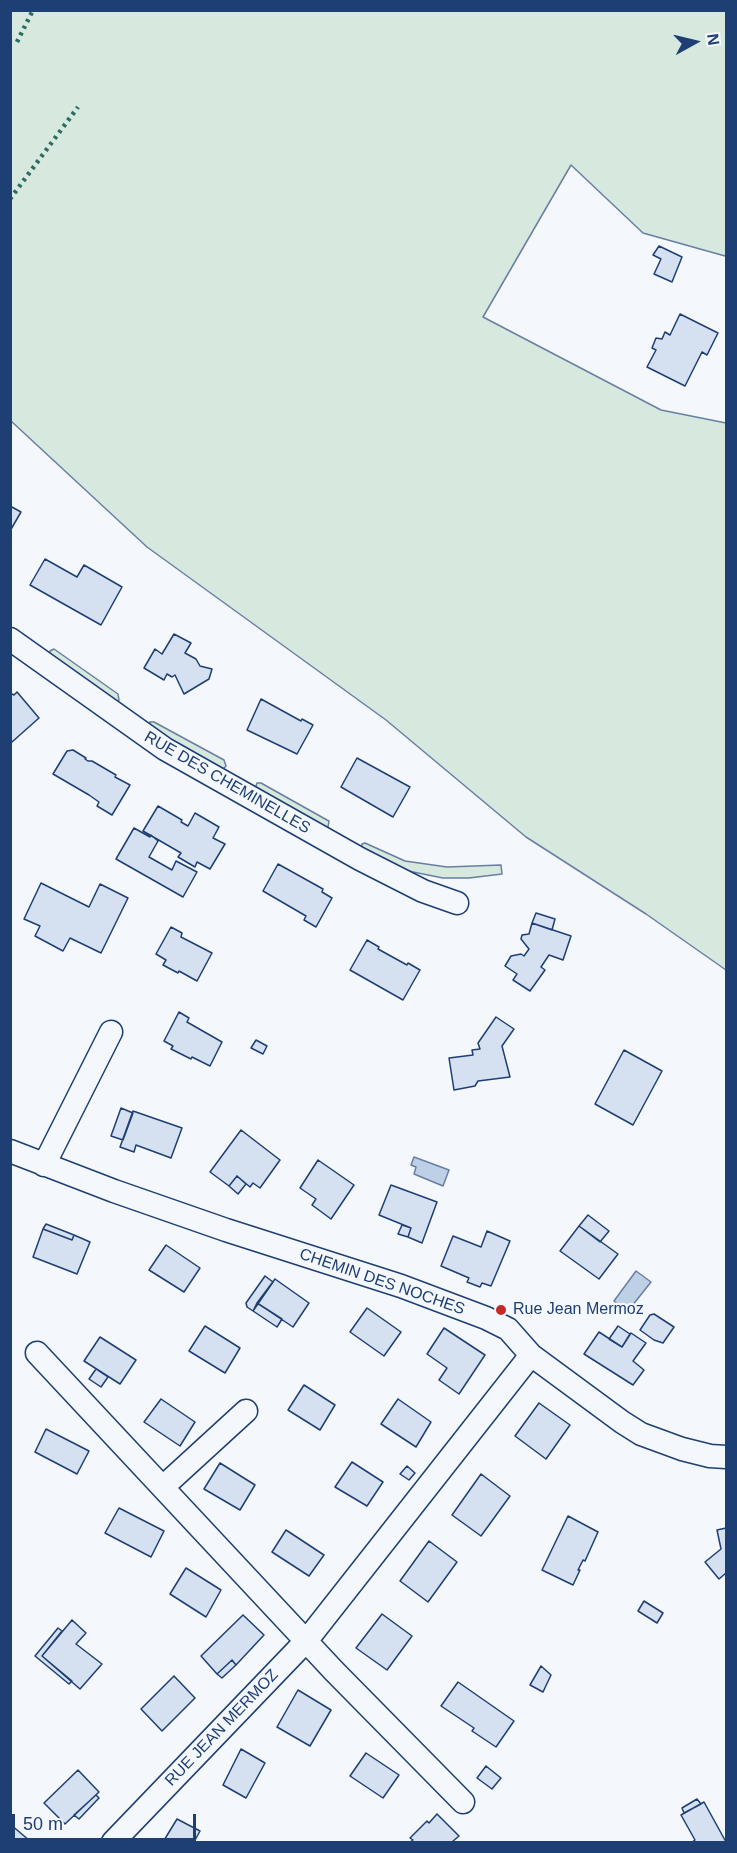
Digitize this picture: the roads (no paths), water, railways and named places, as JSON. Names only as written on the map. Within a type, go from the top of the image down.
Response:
[{"type":"street","name":"RUE DES CHEMINELLES","points":[[10,639],[165,749],[360,859],[423,891],[458,903]]},
{"type":"street","points":[[44,1166],[111,1032]]},
{"type":"street","name":"CHEMIN DES NOCHES","points":[[10,1151],[44,1166],[204,1222],[401,1286],[486,1318],[508,1329],[531,1355],[641,1434],[682,1449],[726,1457]]},
{"type":"street","points":[[37,1353],[334,1671],[463,1802]]},
{"type":"street","name":"RUE JEAN MERMOZ","points":[[113,1842],[307,1640],[531,1355]]},
{"type":"street","points":[[163,1487],[246,1411]]},
{"type":"water","points":[[414,1157],[449,1170],[443,1186],[414,1174],[416,1167],[411,1165]]},
{"type":"water","points":[[636,1271],[651,1282],[628,1311],[625,1309],[620,1311],[616,1308],[614,1301]]},
{"type":"place","name":"Rue Jean Mermoz","points":[[501,1310]]}]
